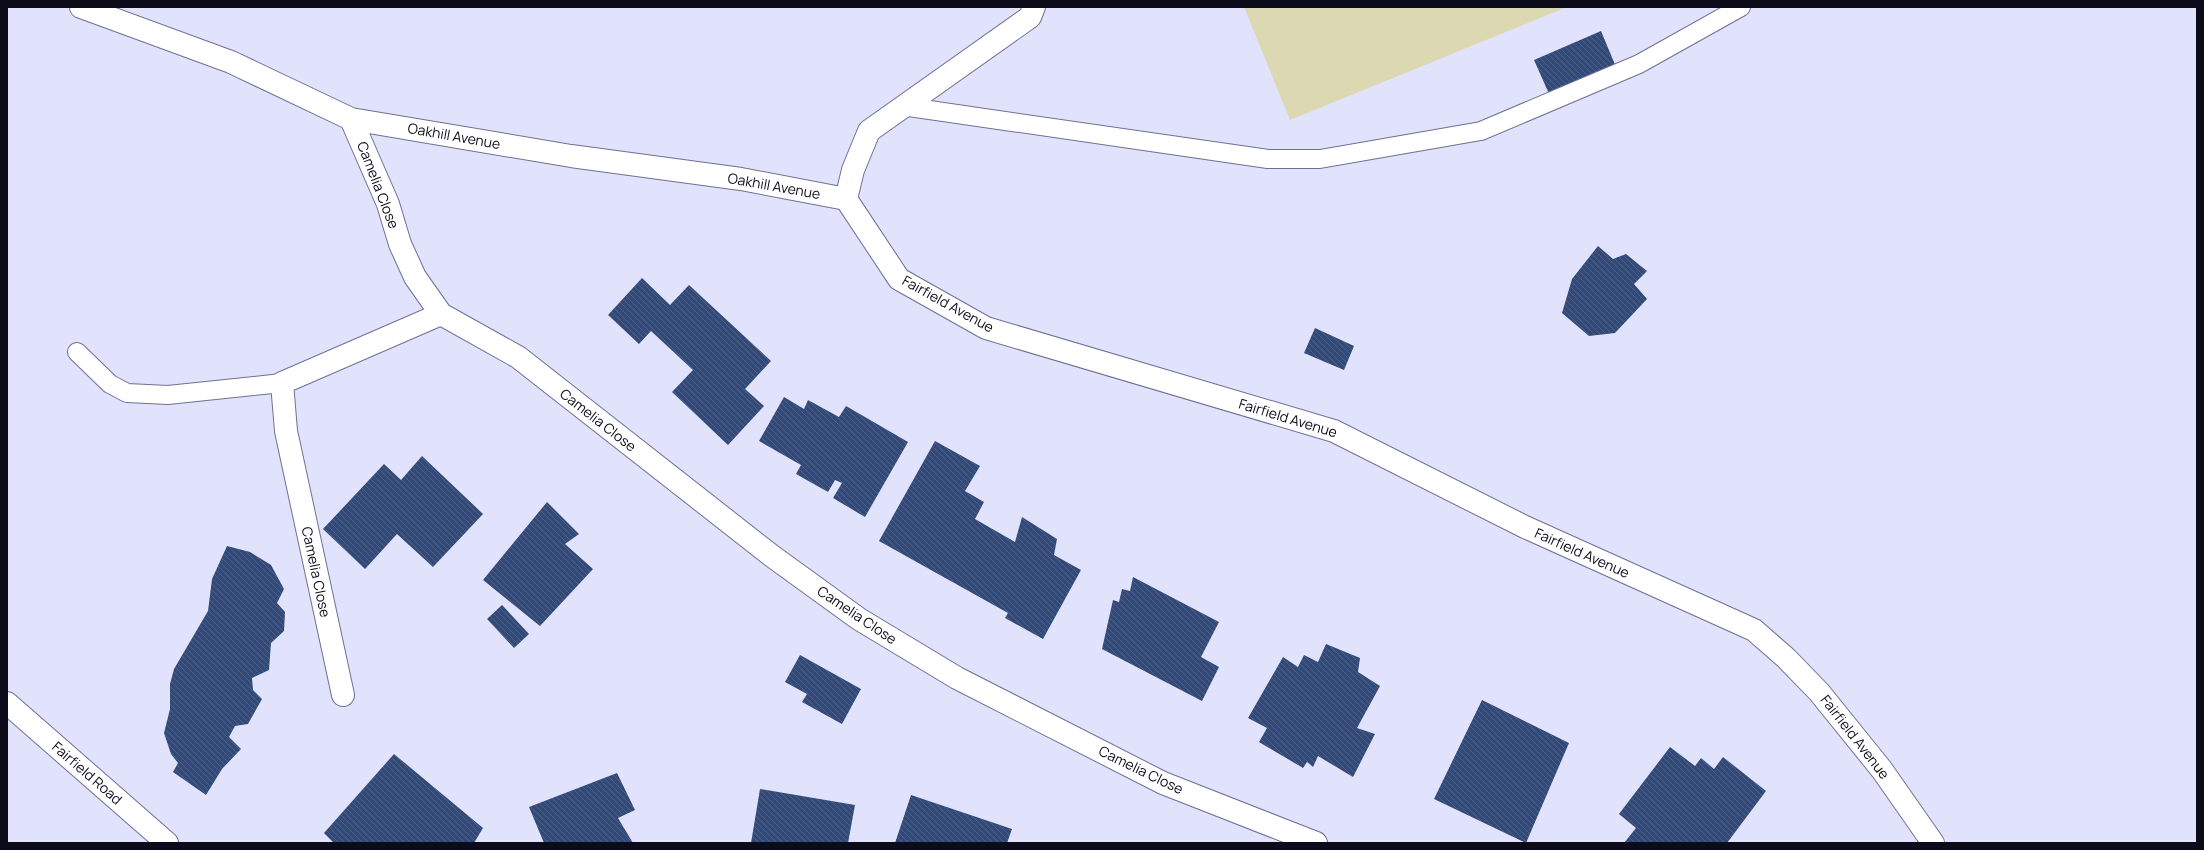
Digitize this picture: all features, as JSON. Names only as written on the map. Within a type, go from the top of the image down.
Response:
[{"type":"street","name":"Oakhill Avenue","points":[[82,7],[231,62],[351,119],[571,156],[740,179],[846,199]]},
{"type":"street","points":[[846,199],[853,170],[869,131],[902,106],[1030,17],[1034,7]]},
{"type":"street","name":"Camelia Close","points":[[351,119],[388,204],[400,244],[415,277],[441,314],[518,357],[772,556],[859,619],[957,678],[1163,783],[1316,843]]},
{"type":"street","name":"Fairfield Avenue","points":[[846,199],[899,279],[986,328],[1334,431],[1525,527],[1754,630],[1786,658],[1819,692],[1882,770],[1933,843]]},
{"type":"street","points":[[282,383],[441,314]]},
{"type":"street","name":"Camelia Close","points":[[282,383],[286,431],[343,695]]},
{"type":"street","name":"Fairfield Road","points":[[7,704],[167,843]]},
{"type":"lane","points":[[902,106],[1268,159],[1320,159],[1481,131],[1639,64],[1741,7]]},
{"type":"lane","points":[[77,352],[110,384],[127,393],[168,395],[282,383]]},
{"type":"shaded area","points":[[1244,7],[1567,7],[1290,120]]},
{"type":"building","points":[[1601,31],[1616,67],[1550,96],[1534,60]]},
{"type":"building","points":[[1598,246],[1613,259],[1626,254],[1647,271],[1634,284],[1647,299],[1615,333],[1589,336],[1562,313],[1572,279]]},
{"type":"building","points":[[642,278],[670,305],[689,285],[771,361],[745,389],[764,406],[728,445],[672,392],[693,370],[651,331],[639,344],[608,315]]},
{"type":"building","points":[[1315,328],[1354,346],[1344,370],[1304,353]]},
{"type":"building","points":[[784,397],[804,409],[808,400],[839,417],[846,406],[908,442],[865,517],[833,498],[842,483],[835,480],[828,492],[796,474],[801,465],[759,441]]},
{"type":"building","points":[[935,441],[980,466],[965,491],[984,502],[975,519],[1015,542],[1022,517],[1057,539],[1054,555],[1081,570],[1043,639],[1005,618],[1008,613],[879,541]]},
{"type":"building","points":[[422,456],[483,514],[433,567],[397,534],[365,569],[323,529],[384,464],[401,480]]},
{"type":"building","points":[[547,502],[579,534],[565,544],[593,569],[540,626],[483,580]]},
{"type":"building","points":[[227,546],[250,552],[271,565],[284,589],[277,603],[285,612],[284,631],[271,643],[269,670],[252,678],[253,690],[262,699],[248,724],[235,726],[229,737],[241,749],[222,769],[206,795],[173,772],[178,763],[171,754],[164,733],[170,709],[170,684],[174,669],[208,611],[212,579]]},
{"type":"building","points":[[1133,577],[1219,622],[1201,657],[1219,667],[1202,701],[1102,649],[1113,600],[1119,602],[1122,589],[1130,591]]},
{"type":"building","points":[[502,605],[529,634],[514,648],[487,619]]},
{"type":"building","points":[[1326,644],[1360,658],[1358,672],[1380,686],[1357,728],[1375,734],[1353,777],[1318,756],[1313,767],[1307,762],[1303,768],[1259,742],[1267,728],[1248,718],[1283,657],[1298,667],[1304,655],[1318,662]]},
{"type":"building","points":[[800,655],[861,689],[842,724],[802,702],[807,694],[785,682]]},
{"type":"building","points":[[1482,700],[1569,743],[1526,843],[1434,799]]},
{"type":"building","points":[[1670,747],[1695,766],[1701,758],[1714,769],[1723,757],[1766,791],[1727,843],[1624,843],[1636,828],[1619,814]]},
{"type":"building","points":[[394,754],[483,828],[474,843],[334,843],[324,833]]},
{"type":"building","points":[[617,773],[635,810],[618,818],[633,843],[544,843],[529,807]]},
{"type":"building","points":[[760,789],[855,805],[848,843],[751,843]]},
{"type":"building","points":[[911,795],[1012,829],[1007,843],[895,843]]}]
